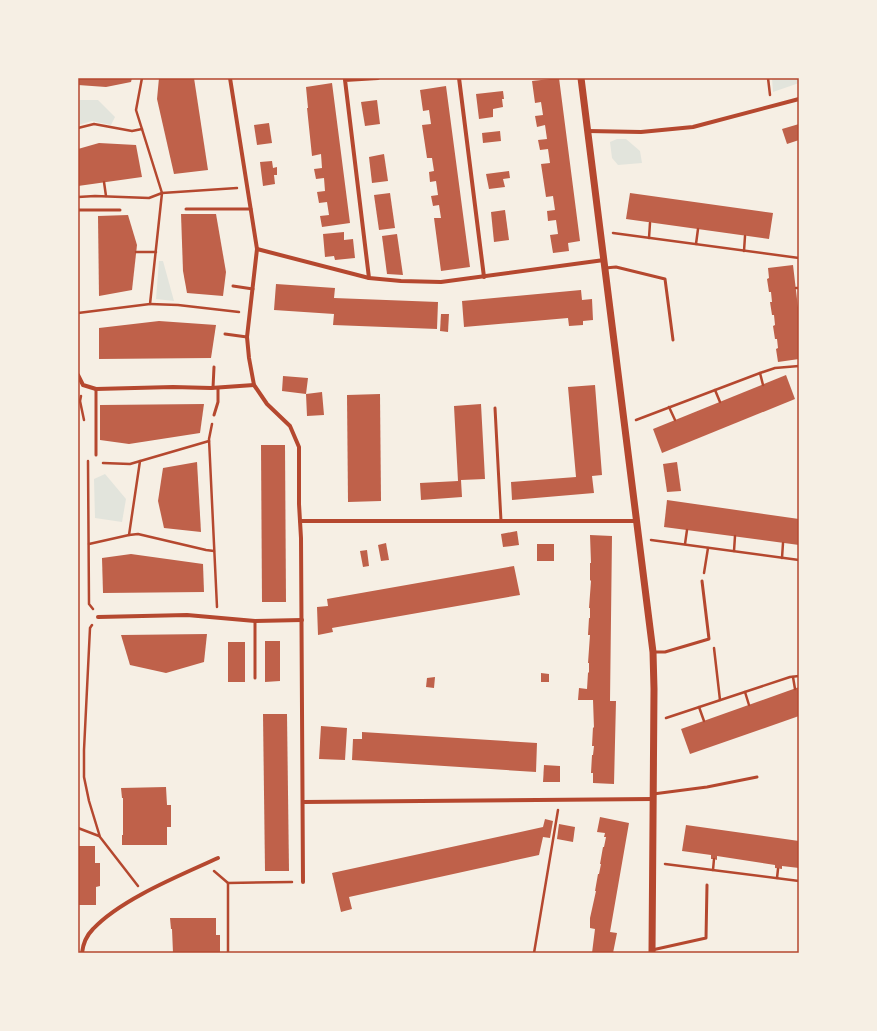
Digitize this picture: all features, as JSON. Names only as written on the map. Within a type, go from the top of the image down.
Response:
[{"type":"street","points":[[230,78],[257,249],[247,337],[254,385],[267,404],[290,426],[299,446],[302,620],[303,882]]},
{"type":"street","points":[[369,278],[345,80],[378,78]]},
{"type":"street","points":[[459,78],[484,277]]},
{"type":"street","points":[[581,78],[653,652],[654,722],[652,951]]},
{"type":"street","points":[[588,131],[641,132],[693,127],[799,99]]},
{"type":"street","points":[[257,249],[369,278],[402,281],[441,282],[604,260]]},
{"type":"street","points":[[78,375],[83,385],[96,389],[173,387],[215,388],[254,385]]},
{"type":"street","points":[[300,521],[636,521]]},
{"type":"street","points":[[98,617],[188,615],[255,620],[302,620]]},
{"type":"street","points":[[303,802],[560,800],[653,796]]},
{"type":"street","points":[[82,953],[83,946],[92,930],[111,914],[144,894],[218,858]]},
{"type":"lane","points":[[186,209],[251,209]]},
{"type":"lane","points":[[78,210],[120,210]]},
{"type":"lane","points":[[605,268],[616,267],[665,279],[673,340]]},
{"type":"lane","points":[[233,286],[253,289]]},
{"type":"lane","points":[[225,334],[247,337]]},
{"type":"lane","points":[[214,367],[215,388],[218,402],[214,415]]},
{"type":"lane","points":[[96,389],[96,455]]},
{"type":"lane","points":[[495,408],[501,521]]},
{"type":"lane","points":[[653,652],[665,652],[709,638],[702,581]]},
{"type":"lane","points":[[255,620],[255,678]]},
{"type":"lane","points":[[653,796],[757,777]]},
{"type":"lane","points":[[652,951],[706,938],[707,885]]},
{"type":"path","points":[[142,78],[136,110],[162,193],[150,304]]},
{"type":"path","points":[[768,78],[770,107]]},
{"type":"path","points":[[78,128],[94,124],[132,131],[142,129]]},
{"type":"path","points":[[104,182],[106,196]]},
{"type":"path","points":[[78,197],[106,196],[149,198],[162,193],[247,187]]},
{"type":"path","points":[[649,238],[650,223]]},
{"type":"path","points":[[696,244],[698,229]]},
{"type":"path","points":[[600,231],[799,258]]},
{"type":"path","points":[[744,251],[745,236]]},
{"type":"path","points":[[136,252],[156,252]]},
{"type":"path","points":[[78,313],[150,304],[178,305],[250,313]]},
{"type":"path","points":[[625,425],[760,372],[775,368],[799,366]]},
{"type":"path","points":[[760,372],[763,384]]},
{"type":"path","points":[[83,385],[80,401],[85,424]]},
{"type":"path","points":[[715,390],[720,402]]},
{"type":"path","points":[[669,407],[675,420]]},
{"type":"path","points":[[214,415],[209,441],[217,617]]},
{"type":"path","points":[[102,463],[130,464],[209,441]]},
{"type":"path","points":[[88,456],[90,604],[98,617],[90,628],[84,777],[89,801],[100,837],[144,894]]},
{"type":"path","points":[[129,535],[140,461]]},
{"type":"path","points":[[88,463],[95,463]]},
{"type":"path","points":[[685,544],[687,530]]},
{"type":"path","points":[[89,544],[138,534],[214,551]]},
{"type":"path","points":[[734,551],[735,536]]},
{"type":"path","points":[[639,538],[799,560]]},
{"type":"path","points":[[782,558],[783,543]]},
{"type":"path","points":[[702,581],[708,548]]},
{"type":"path","points":[[709,638],[714,644],[720,700]]},
{"type":"path","points":[[654,722],[793,676],[799,676]]},
{"type":"path","points":[[793,676],[795,689]]},
{"type":"path","points":[[745,692],[749,705]]},
{"type":"path","points":[[699,707],[704,721]]},
{"type":"path","points":[[534,953],[560,800]]},
{"type":"path","points":[[78,828],[100,837]]},
{"type":"path","points":[[713,870],[714,859]]},
{"type":"path","points":[[653,863],[799,881]]},
{"type":"path","points":[[206,864],[228,883],[303,882]]},
{"type":"path","points":[[777,878],[778,869]]},
{"type":"path","points":[[228,883],[228,953]]},
{"type":"shaded area","points":[[772,78],[799,78],[799,83],[773,92]]},
{"type":"shaded area","points":[[78,100],[98,100],[115,117],[111,125],[92,121],[78,125]]},
{"type":"shaded area","points":[[617,139],[626,139],[640,151],[642,163],[618,165],[612,158],[610,142]]},
{"type":"shaded area","points":[[159,261],[163,261],[174,301],[156,299]]},
{"type":"shaded area","points":[[105,474],[126,499],[122,522],[95,518],[94,479]]},
{"type":"building","points":[[78,78],[132,78],[131,82],[106,87],[78,85]]},
{"type":"building","points":[[159,78],[194,78],[208,170],[174,174],[157,99]]},
{"type":"building","points":[[559,78],[580,241],[568,243],[569,251],[553,253],[550,235],[558,234],[556,220],[548,221],[547,211],[555,210],[553,196],[546,197],[541,164],[550,163],[548,149],[540,150],[538,140],[547,139],[545,125],[537,127],[535,116],[543,115],[541,102],[535,103],[532,81]]},
{"type":"building","points":[[332,83],[350,223],[322,227],[320,216],[329,215],[327,202],[319,203],[317,192],[325,191],[324,178],[316,179],[314,169],[322,168],[321,154],[312,156],[306,87]]},
{"type":"building","points":[[446,86],[470,267],[441,271],[434,218],[441,218],[439,205],[433,206],[431,196],[438,195],[436,181],[430,182],[429,172],[434,171],[432,158],[427,158],[422,125],[431,124],[429,110],[423,111],[420,90]]},
{"type":"building","points":[[503,91],[503,107],[493,109],[493,117],[479,119],[476,94]]},
{"type":"building","points":[[377,100],[380,124],[365,126],[361,102]]},
{"type":"building","points":[[269,123],[272,143],[257,145],[254,125]]},
{"type":"building","points":[[799,124],[799,140],[787,144],[782,129]]},
{"type":"building","points":[[500,131],[501,141],[483,143],[482,133]]},
{"type":"building","points":[[99,143],[136,145],[142,177],[78,186],[78,149]]},
{"type":"building","points":[[384,154],[388,181],[372,183],[369,157]]},
{"type":"building","points":[[272,161],[273,168],[277,167],[277,175],[274,175],[275,184],[263,186],[260,162]]},
{"type":"building","points":[[509,171],[510,178],[503,179],[505,187],[489,189],[486,174]]},
{"type":"building","points":[[390,193],[395,228],[379,230],[374,195]]},
{"type":"building","points":[[630,193],[773,213],[769,239],[626,219]]},
{"type":"building","points":[[505,210],[509,240],[494,242],[491,212]]},
{"type":"building","points":[[181,214],[216,214],[226,272],[223,296],[187,293],[183,271]]},
{"type":"building","points":[[128,215],[137,245],[132,290],[99,296],[98,216]]},
{"type":"building","points":[[344,232],[344,240],[353,239],[355,258],[335,260],[334,256],[325,257],[323,234]]},
{"type":"building","points":[[397,234],[403,275],[387,274],[382,236]]},
{"type":"building","points":[[793,265],[799,316],[799,359],[778,362],[776,349],[778,348],[777,339],[775,339],[773,326],[775,325],[774,315],[772,315],[770,302],[772,302],[771,292],[769,292],[767,279],[769,278],[768,268]]},
{"type":"building","points":[[276,284],[335,288],[334,298],[438,302],[437,329],[333,325],[334,314],[274,310]]},
{"type":"building","points":[[581,290],[582,300],[592,299],[593,320],[583,321],[583,325],[569,326],[568,318],[464,327],[462,301]]},
{"type":"building","points":[[441,314],[449,314],[448,332],[440,331]]},
{"type":"building","points":[[159,321],[216,325],[211,358],[99,359],[99,328]]},
{"type":"building","points":[[786,375],[795,399],[662,453],[653,429]]},
{"type":"building","points":[[283,376],[308,378],[306,394],[282,391]]},
{"type":"building","points":[[595,385],[602,475],[592,476],[594,493],[512,500],[511,482],[576,477],[568,387]]},
{"type":"building","points":[[322,392],[324,415],[307,416],[306,394]]},
{"type":"building","points":[[380,394],[381,501],[348,502],[347,395]]},
{"type":"building","points":[[204,404],[200,433],[129,444],[100,440],[100,405]]},
{"type":"building","points":[[481,404],[485,479],[461,480],[462,497],[421,500],[420,483],[458,481],[454,406]]},
{"type":"building","points":[[261,445],[285,445],[286,602],[262,602]]},
{"type":"building","points":[[197,462],[201,532],[164,528],[158,501],[163,468]]},
{"type":"building","points":[[677,462],[681,491],[667,492],[663,464]]},
{"type":"building","points":[[667,500],[799,519],[799,545],[664,527]]},
{"type":"building","points":[[517,531],[519,545],[503,547],[501,534]]},
{"type":"building","points":[[590,535],[612,536],[610,701],[616,701],[614,784],[593,783],[593,773],[591,773],[594,746],[592,746],[593,727],[594,728],[593,700],[578,700],[579,688],[587,689],[589,672],[588,663],[590,635],[588,635],[591,581]]},
{"type":"building","points":[[386,543],[389,560],[381,561],[378,545]]},
{"type":"building","points":[[537,544],[554,544],[554,561],[537,561]]},
{"type":"building","points":[[367,550],[369,566],[363,567],[360,551]]},
{"type":"building","points":[[131,554],[203,564],[204,592],[103,593],[102,558]]},
{"type":"building","points":[[514,566],[520,595],[332,628],[333,632],[318,635],[317,607],[328,606],[327,599]]},
{"type":"building","points":[[207,634],[204,662],[166,673],[130,665],[121,635]]},
{"type":"building","points":[[265,641],[280,641],[280,681],[265,682]]},
{"type":"building","points":[[228,642],[245,642],[245,682],[228,682]]},
{"type":"building","points":[[541,673],[549,674],[549,682],[541,682]]},
{"type":"building","points":[[435,677],[434,688],[426,687],[427,678]]},
{"type":"building","points":[[799,687],[799,716],[690,754],[681,729]]},
{"type":"building","points":[[263,714],[287,714],[289,871],[265,871]]},
{"type":"building","points":[[321,726],[347,728],[345,760],[319,759]]},
{"type":"building","points":[[362,732],[537,743],[536,772],[352,760],[353,739],[362,739]]},
{"type":"building","points":[[544,765],[560,766],[560,782],[543,782]]},
{"type":"building","points":[[166,787],[167,805],[171,805],[171,827],[167,827],[167,845],[122,845],[123,798],[121,788]]},
{"type":"building","points":[[600,817],[629,823],[610,932],[617,933],[613,953],[592,953],[595,929],[590,928],[590,918],[606,837],[604,837],[605,833],[597,832]]},
{"type":"building","points":[[545,819],[553,821],[550,838],[543,837],[539,855],[349,897],[352,909],[341,912],[332,873],[543,827]]},
{"type":"building","points":[[559,824],[575,827],[573,842],[557,839]]},
{"type":"building","points":[[686,825],[799,841],[799,868],[782,866],[782,869],[775,868],[775,865],[717,856],[717,860],[711,859],[711,855],[682,851]]},
{"type":"building","points":[[78,846],[95,846],[95,863],[100,863],[100,886],[96,887],[96,905],[78,905]]},
{"type":"building","points":[[170,918],[216,918],[216,935],[220,935],[220,953],[173,953]]}]
